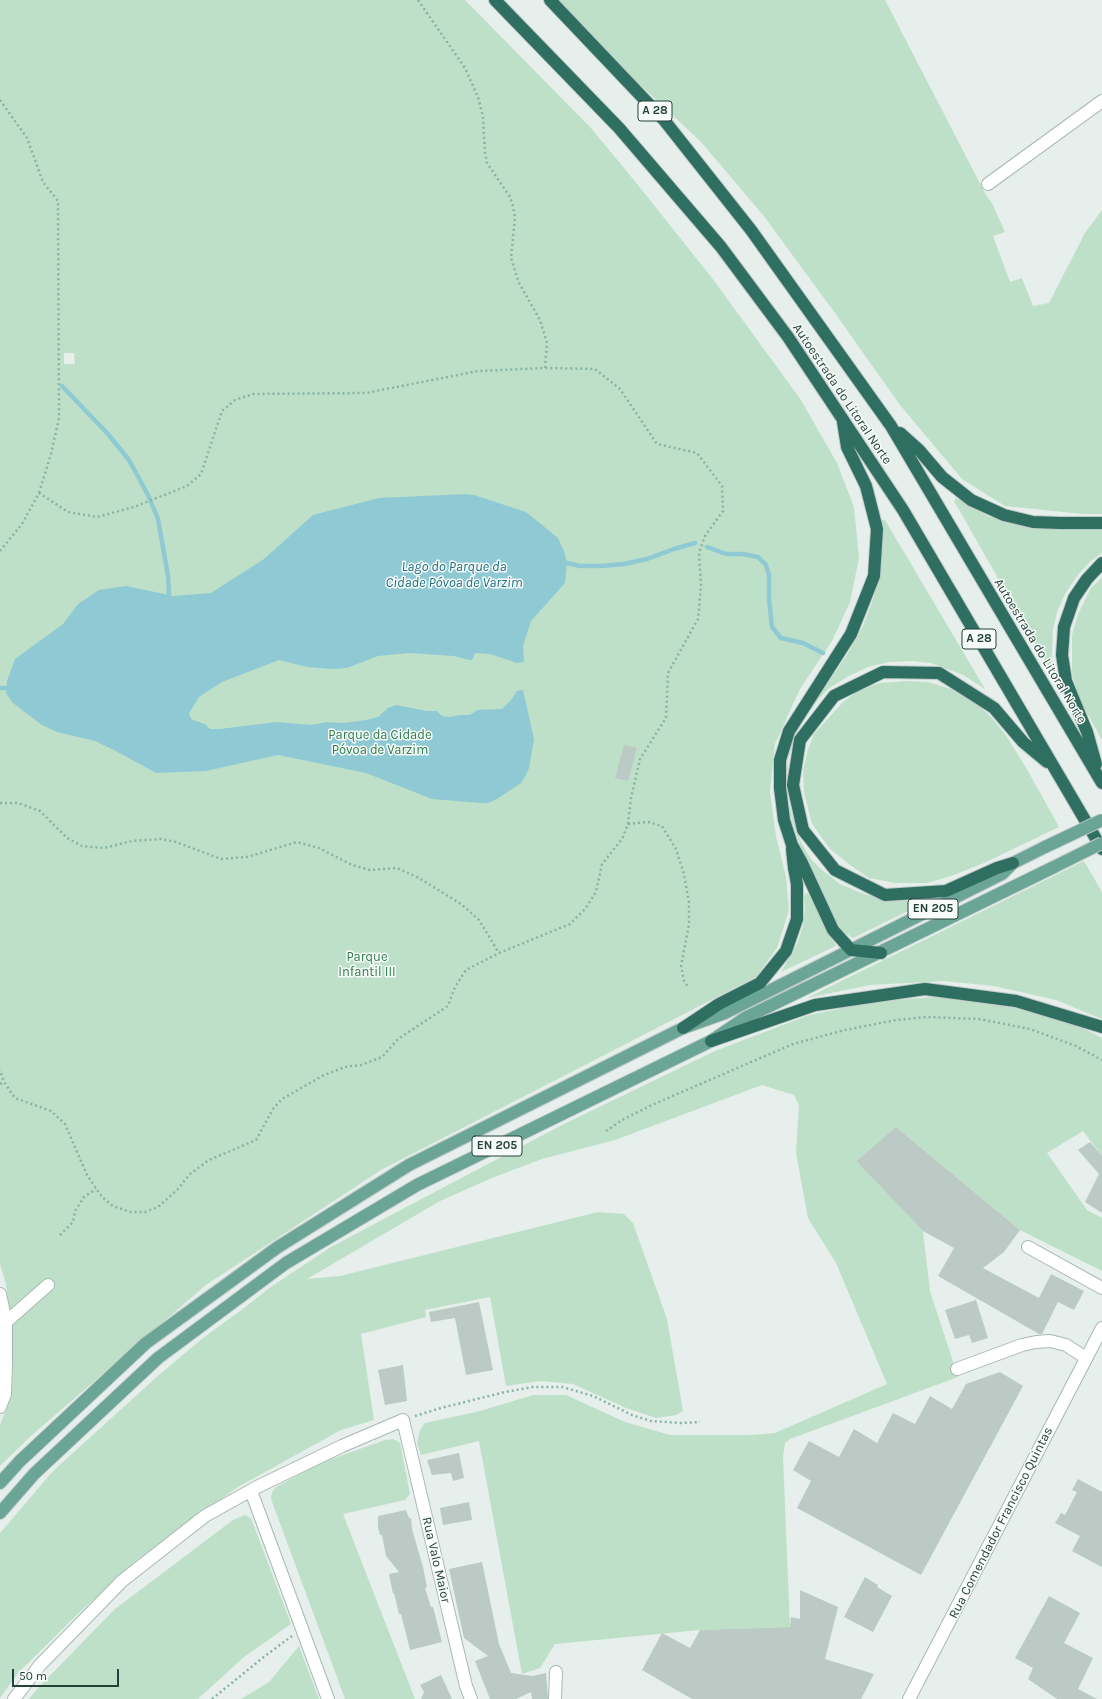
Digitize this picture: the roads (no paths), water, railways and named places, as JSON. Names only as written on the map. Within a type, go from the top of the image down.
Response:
[{"type":"highway","name":"Autoestrada do Litoral Norte","points":[[495,0],[619,128],[720,247],[788,337],[903,510],[1102,849]]},
{"type":"highway","name":"Autoestrada do Litoral Norte","points":[[550,0],[664,120],[751,230],[891,426],[1101,781]]},
{"type":"highway","points":[[842,417],[847,447],[866,486],[877,529],[874,576],[851,634],[789,731],[780,760],[780,788],[784,820],[792,845],[834,930],[851,950],[881,953]]},
{"type":"highway","points":[[891,426],[919,450],[942,477],[971,500],[1004,515],[1033,522],[1102,523]]},
{"type":"highway","points":[[1101,781],[1087,732],[1066,681],[1062,655],[1064,627],[1074,598],[1087,579],[1102,563]]},
{"type":"highway","points":[[1013,863],[997,868],[946,890],[885,894],[835,870],[803,830],[793,785],[800,740],[834,696],[883,672],[939,673],[994,708],[1023,742],[1055,768]]},
{"type":"highway","points":[[683,1028],[719,1004],[760,983],[786,951],[797,919],[797,884],[792,845]]},
{"type":"highway","points":[[711,1042],[815,1005],[925,989],[1016,1001],[1102,1027]]},
{"type":"main road","name":"EN 205","points":[[0,1483],[20,1461],[146,1343],[278,1247],[409,1165],[683,1028],[725,1013],[1002,874],[1013,863],[1102,820]]},
{"type":"main road","name":"EN 205","points":[[0,1513],[34,1474],[158,1358],[286,1263],[417,1185],[711,1042],[745,1018],[1102,844]]},
{"type":"street","points":[[988,184],[1102,100]]},
{"type":"street","points":[[1028,1247],[1102,1288]]},
{"type":"street","points":[[6,1322],[48,1285]]},
{"type":"street","points":[[0,1294],[6,1322],[5,1394],[0,1407]]},
{"type":"street","name":"Rua Comendador Francisco Quintas","points":[[910,1699],[1093,1352],[1102,1328]]},
{"type":"street","points":[[957,1369],[1022,1345],[1036,1342],[1050,1341],[1093,1352]]},
{"type":"street","name":"Rua Valo Maior","points":[[251,1491],[342,1446],[403,1420],[466,1686],[471,1699]]},
{"type":"street","points":[[14,1699],[40,1665],[122,1581],[205,1516],[251,1491],[328,1699]]},
{"type":"street","points":[[555,1699],[556,1672]]},
{"type":"water","name":"Lago do Parque da Cidade Póvoa de Varzim","points":[[466,494],[474,495],[526,512],[558,538],[564,551],[567,563],[565,583],[531,621],[523,646],[524,662],[517,663],[490,654],[475,653],[472,660],[454,656],[409,653],[378,656],[347,668],[332,669],[307,667],[279,660],[222,682],[199,697],[189,713],[193,720],[205,724],[210,729],[277,722],[311,725],[327,722],[343,723],[367,720],[378,717],[388,708],[396,705],[427,711],[437,711],[442,716],[449,717],[470,715],[477,710],[502,709],[517,691],[523,690],[534,739],[529,768],[521,783],[497,799],[488,803],[432,799],[366,773],[278,755],[206,771],[156,773],[95,741],[57,732],[42,725],[13,703],[6,693],[7,681],[15,659],[63,624],[78,604],[99,590],[126,586],[174,596],[211,593],[264,559],[313,515],[379,498]]},
{"type":"waterway","points":[[62,386],[108,434],[129,460],[148,495],[158,519],[168,576],[169,594]]},
{"type":"waterway","points":[[567,563],[580,566],[624,564],[647,559],[695,543]]},
{"type":"waterway","points":[[707,547],[726,554],[743,554],[758,557],[766,565],[769,575],[769,599],[772,627],[781,638],[803,643],[823,653]]},
{"type":"waterway","points":[[0,688],[6,688]]},
{"type":"park label","name":"Parque da Cidade Póvoa de Varzim","points":[[380,742]]},
{"type":"park label","name":"Parque Infantil III","points":[[367,964]]}]
